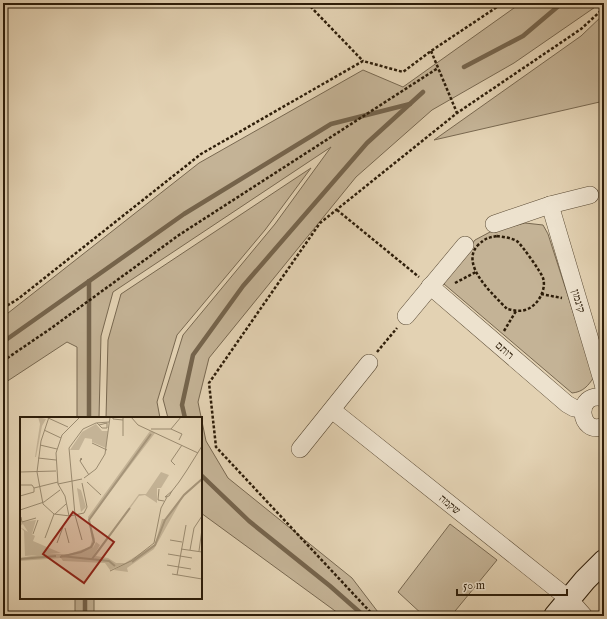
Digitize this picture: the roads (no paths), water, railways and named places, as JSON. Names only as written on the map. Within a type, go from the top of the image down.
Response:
[{"type":"street","points":[[494,224],[590,195]]},
{"type":"street","name":"קינמון","points":[[550,206],[602,380],[604,398]]},
{"type":"street","points":[[406,316],[465,244]]},
{"type":"street","name":"רותם","points":[[430,286],[567,404],[574,408],[583,409]]},
{"type":"street","points":[[300,450],[369,363]]},
{"type":"street","points":[[600,429],[584,419],[583,409],[588,400],[598,396],[604,398]]},
{"type":"street","name":"שקמה","points":[[332,410],[569,599],[584,616]]},
{"type":"street","points":[[555,616],[604,561]]},
{"type":"waterway","points":[[464,67],[523,36],[562,3]]},
{"type":"waterway","points":[[185,417],[182,405],[193,355],[243,286],[367,143],[423,92]]},
{"type":"waterway","points":[[3,342],[184,214],[331,124],[410,104]]},
{"type":"waterway","points":[[89,281],[89,417]]},
{"type":"waterway","points":[[202,476],[249,521],[330,586],[364,616]]},
{"type":"waterway","points":[[85,599],[85,616]]}]
